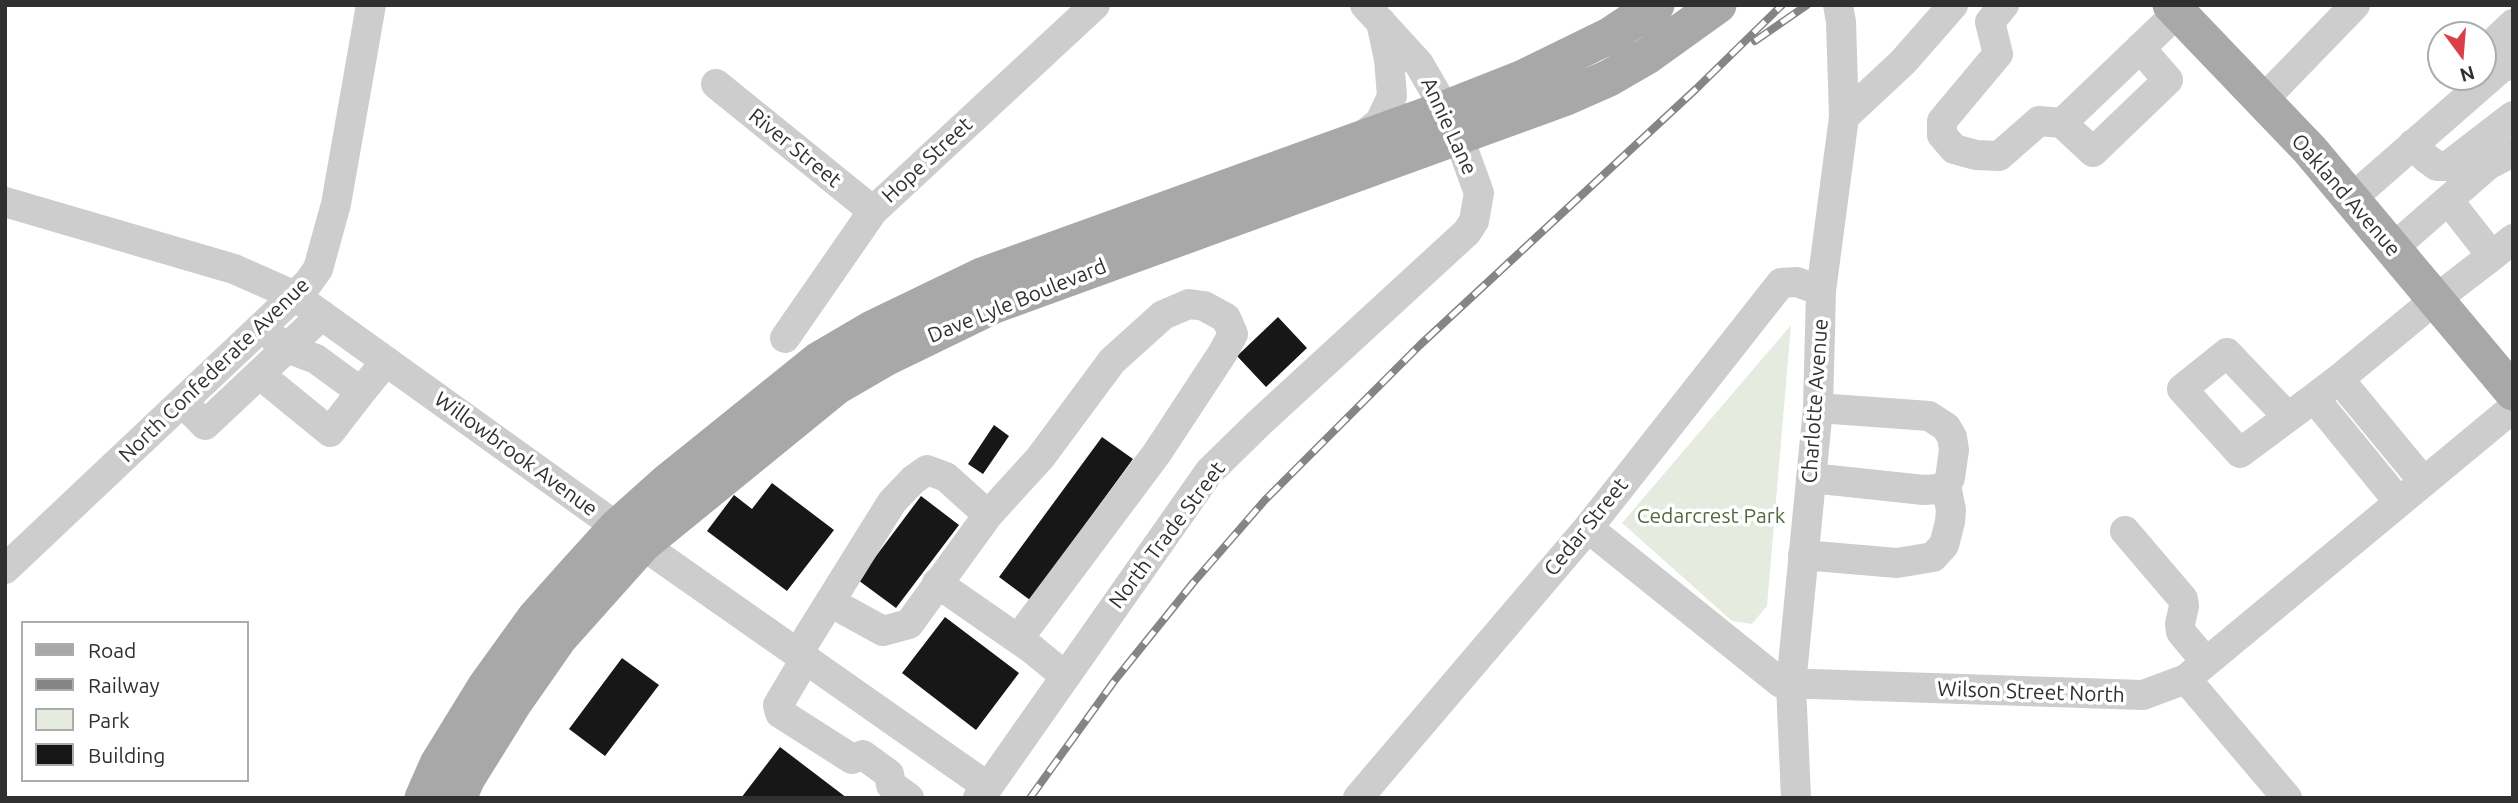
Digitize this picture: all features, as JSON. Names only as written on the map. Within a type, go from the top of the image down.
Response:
[{"type":"main road","name":"Dave Lyle Boulevard","points":[[423,798],[443,757],[486,686],[527,629],[630,535],[837,386],[887,357],[994,306],[1163,243],[1452,123],[1521,79],[1611,35],[1656,5]]},
{"type":"main road","name":"Dave Lyle Boulevard","points":[[458,798],[467,778],[513,704],[630,535],[676,475],[809,368],[872,329],[982,276],[1359,139],[1452,123],[1566,97],[1609,78],[1647,56],[1718,5]]},
{"type":"main road","name":"Oakland Avenue","points":[[2174,9],[2310,150],[2513,392]]},
{"type":"street","name":"North Confederate Avenue","points":[[5,569],[295,296],[318,269],[336,205],[371,5]]},
{"type":"street","name":"Hope Street","points":[[785,338],[873,211],[1095,5]]},
{"type":"street","name":"Charlotte Avenue","points":[[1796,798],[1791,685],[1818,408],[1821,290],[1844,117],[1838,5]]},
{"type":"street","points":[[1844,117],[1903,62],[1953,5]]},
{"type":"street","points":[[2004,5],[1990,22],[1998,54],[1942,121],[1942,135],[1954,149],[1976,155],[1999,156],[2039,121],[2062,123],[2093,152],[2168,80],[2140,48]]},
{"type":"street","points":[[2262,101],[2355,5]]},
{"type":"street","points":[[2062,123],[2140,48],[2174,9]]},
{"type":"street","name":"Annie Lane","points":[[1373,13],[1419,64],[1452,123],[1473,173],[1479,201],[1475,221],[1442,256]]},
{"type":"street","points":[[1359,139],[1380,122],[1392,96],[1389,59],[1373,13]]},
{"type":"street","points":[[2351,199],[2421,152],[2511,64],[2493,43],[2513,24]]},
{"type":"street","name":"River Street","points":[[716,85],[873,211]]},
{"type":"street","points":[[2421,152],[2437,166],[2448,166],[2513,116]]},
{"type":"street","points":[[2392,249],[2488,165],[2513,152]]},
{"type":"street","points":[[2288,417],[2502,248],[2448,200]]},
{"type":"street","name":"Willowbrook Avenue","points":[[5,202],[233,268],[295,296],[903,727],[983,792]]},
{"type":"street","name":"North Trade Street","points":[[983,792],[1209,472],[1442,256]]},
{"type":"street","name":"Cedar Street","points":[[1358,798],[1588,528],[1780,283],[1797,282],[1821,290]]},
{"type":"street","points":[[830,602],[883,631],[909,624],[988,515],[1040,458],[1112,361],[1163,315],[1189,304],[1204,306],[1226,318],[1233,334],[1222,354],[1157,453],[1018,639]]},
{"type":"street","points":[[182,402],[205,425],[322,315]]},
{"type":"street","points":[[261,327],[287,348],[316,359],[361,392]]},
{"type":"street","points":[[259,374],[330,432],[386,361]]},
{"type":"street","points":[[2339,379],[2424,482]]},
{"type":"street","points":[[2314,398],[2399,502]]},
{"type":"street","points":[[1811,478],[1924,490],[1938,489],[1950,478],[1954,450],[1952,437],[1946,427],[1930,416],[1818,408]]},
{"type":"street","name":"Wilson Street North","points":[[1588,528],[1781,683],[2143,695],[2196,670],[2513,408]]},
{"type":"street","points":[[909,798],[891,785],[889,774],[863,755],[852,759],[780,713],[778,705],[830,602],[892,502],[913,481],[928,470],[946,477],[988,515]]},
{"type":"street","points":[[1803,555],[1897,563],[1933,556],[1944,545],[1950,522],[1951,510],[1945,485]]},
{"type":"street","points":[[2125,531],[2182,598],[2184,606],[2180,624],[2196,670],[2287,798]]},
{"type":"street","points":[[937,583],[1018,639],[1065,676]]},
{"type":"street","points":[[878,766],[903,727]]},
{"type":"green space","name":"Cedarcrest Park","points":[[1791,325],[1767,606],[1752,624],[1732,621],[1622,523]]},
{"type":"building","points":[[1278,317],[1307,348],[1266,387],[1237,356]]},
{"type":"building","points":[[994,425],[1009,436],[983,474],[968,464]]},
{"type":"building","points":[[1102,437],[1133,459],[1030,600],[999,577]]},
{"type":"building","points":[[772,483],[834,530],[787,591],[707,531],[734,495],[752,509]]},
{"type":"building","points":[[921,496],[959,525],[896,608],[858,580]]},
{"type":"building","points":[[945,617],[1019,673],[976,730],[902,673]]},
{"type":"building","points":[[622,658],[659,685],[605,756],[569,729]]},
{"type":"building","points":[[780,747],[847,798],[741,798]]},
{"type":"railway","points":[[1030,798],[1115,680],[1193,583],[1265,500],[1420,345],[1696,89],[1782,5]]},
{"type":"railway","points":[[1755,41],[1807,5]]}]
